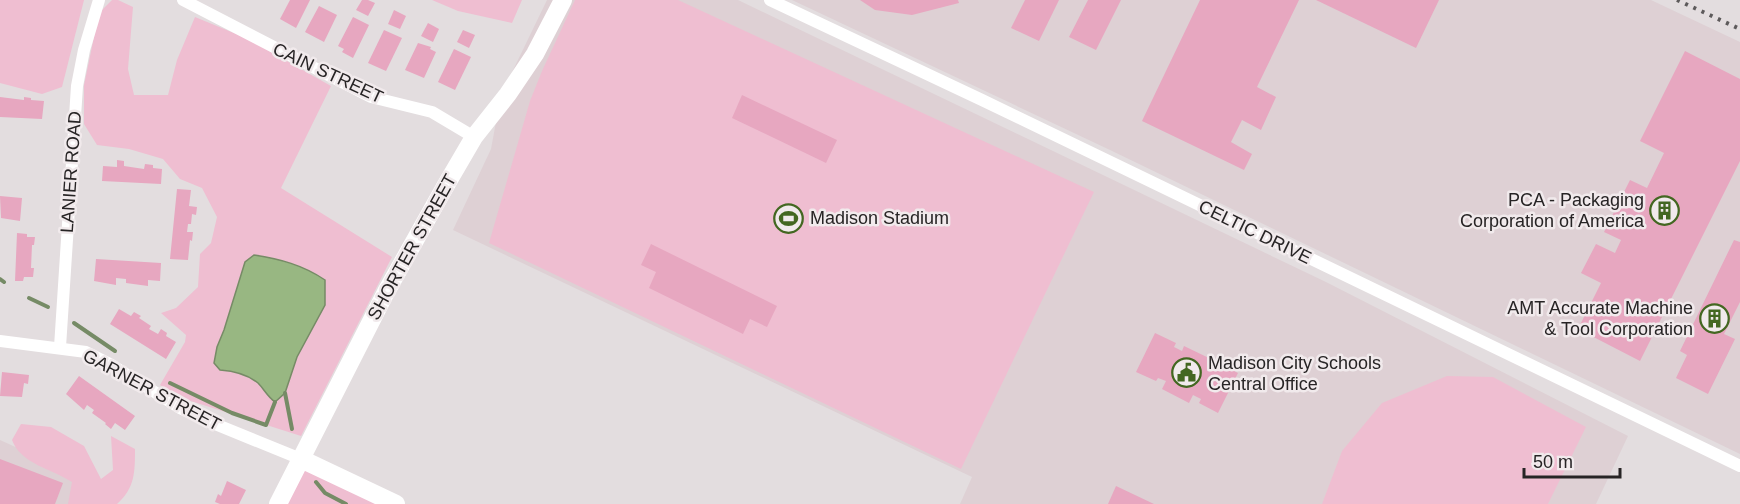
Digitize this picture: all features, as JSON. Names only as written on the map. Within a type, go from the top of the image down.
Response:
[{"type":"street","name":"LANIER ROAD","points":[[60,347],[77,86],[84,50],[99,0]]},
{"type":"street","name":"CAIN STREET","points":[[183,0],[371,98],[432,111],[474,137]]},
{"type":"street","name":"SHORTER STREET","points":[[278,504],[386,292],[474,137],[536,54],[563,0]]},
{"type":"street","name":"CELTIC DRIVE","points":[[777,2],[1740,466]]},
{"type":"street","name":"GARNER STREET","points":[[0,341],[86,352],[110,364],[180,408],[301,459],[396,504]]},
{"type":"shaded area","points":[[0,0],[84,0],[62,87],[42,94],[0,83]]},
{"type":"shaded area","points":[[112,0],[118,0],[133,7],[128,69],[134,95],[168,95],[177,60],[195,17],[246,38],[331,86],[281,188],[392,257],[301,436],[175,396],[160,385],[185,342],[186,335],[161,313],[176,308],[198,287],[200,254],[211,243],[217,217],[202,188],[180,179],[163,159],[129,149],[97,145],[84,124],[84,85],[99,13]]},
{"type":"shaded area","points":[[432,0],[522,0],[512,23],[458,11]]},
{"type":"shaded area","points":[[547,0],[738,0],[1326,282],[1628,436],[1596,504],[960,504],[972,477],[453,230],[491,149],[501,95]]},
{"type":"shaded area","name":"Madison Stadium","points":[[575,0],[678,0],[1094,192],[961,469],[489,243],[530,101]]},
{"type":"shaded area","points":[[792,0],[1651,0],[1740,42],[1740,454],[1110,150]]},
{"type":"shaded area","points":[[254,255],[291,263],[325,280],[325,305],[297,357],[285,393],[275,402],[254,380],[230,371],[220,370],[214,363],[217,347],[245,262]]},
{"type":"shaded area","points":[[1447,376],[1493,377],[1586,427],[1548,504],[1322,504],[1342,451],[1382,403]]},
{"type":"shaded area","points":[[21,424],[51,427],[84,446],[101,479],[113,470],[111,436],[135,449],[131,486],[117,504],[68,504],[72,482],[38,465],[22,455],[16,448],[12,440]]},
{"type":"shaded area","points":[[0,440],[82,477],[76,504],[0,504]]},
{"type":"shaded area","points":[[301,469],[396,504],[285,504]]},
{"type":"building","points":[[290,0],[310,0],[296,28],[280,19]]},
{"type":"building","points":[[362,0],[375,3],[368,16],[356,10]]},
{"type":"building","points":[[860,0],[958,0],[959,3],[912,15],[875,10]]},
{"type":"building","points":[[1025,0],[1059,0],[1039,41],[1011,28]]},
{"type":"building","points":[[1088,0],[1121,0],[1096,50],[1069,37]]},
{"type":"building","points":[[1200,0],[1299,0],[1257,87],[1276,97],[1261,130],[1242,120],[1231,142],[1252,154],[1244,170],[1142,121]]},
{"type":"building","points":[[1316,0],[1439,0],[1416,48]]},
{"type":"building","points":[[319,6],[337,15],[324,42],[305,32]]},
{"type":"building","points":[[394,10],[406,16],[400,29],[388,24]]},
{"type":"building","points":[[353,17],[369,25],[353,58],[342,52],[344,49],[338,46]]},
{"type":"building","points":[[428,23],[439,29],[433,42],[421,36]]},
{"type":"building","points":[[384,30],[402,38],[386,71],[368,63]]},
{"type":"building","points":[[463,30],[475,35],[469,48],[457,42]]},
{"type":"building","points":[[418,43],[431,47],[430,49],[436,52],[424,78],[405,70]]},
{"type":"building","points":[[454,49],[471,57],[455,90],[438,82]]},
{"type":"building","name":"PCA - Packaging Corporation of America","points":[[1685,51],[1740,79],[1740,161],[1640,361],[1578,329],[1601,283],[1581,273],[1596,244],[1615,253],[1621,240],[1604,232],[1630,180],[1647,188],[1664,153],[1640,141]]},
{"type":"building","points":[[742,95],[837,140],[826,163],[732,118]]},
{"type":"building","points":[[0,97],[24,100],[24,97],[44,101],[42,119],[0,117]]},
{"type":"building","points":[[117,160],[124,161],[124,166],[144,169],[145,164],[162,169],[161,184],[102,181],[103,166],[117,167]]},
{"type":"building","points":[[177,189],[191,190],[189,206],[197,207],[196,215],[192,214],[191,224],[188,224],[187,232],[193,232],[188,260],[170,259]]},
{"type":"building","points":[[0,196],[22,198],[20,221],[1,218]]},
{"type":"building","points":[[17,233],[35,237],[34,245],[32,245],[33,277],[24,277],[23,281],[15,281]]},
{"type":"building","name":"AMT Accurate Machine & Tool Corporation","points":[[1734,240],[1740,242],[1740,302],[1724,334],[1735,339],[1708,394],[1676,378],[1687,355],[1680,351]]},
{"type":"building","points":[[651,244],[777,306],[767,327],[750,319],[743,334],[649,288],[656,272],[641,265]]},
{"type":"building","points":[[96,259],[161,263],[160,281],[148,280],[148,286],[126,283],[126,279],[116,278],[116,285],[94,281]]},
{"type":"building","points":[[119,309],[131,316],[134,312],[141,316],[139,318],[151,326],[149,329],[158,334],[161,329],[167,333],[166,336],[176,342],[166,359],[110,324]]},
{"type":"building","name":"Madison City Schools Central Office","points":[[1155,333],[1176,343],[1174,347],[1182,351],[1184,346],[1211,359],[1209,364],[1216,367],[1218,363],[1238,373],[1218,413],[1199,403],[1201,399],[1193,395],[1189,403],[1162,389],[1166,381],[1158,378],[1156,381],[1136,372]]},
{"type":"building","points":[[2,372],[29,375],[28,384],[24,383],[22,397],[0,396]]},
{"type":"building","points":[[79,376],[135,416],[125,430],[115,423],[111,429],[92,413],[94,410],[87,405],[84,410],[66,394]]},
{"type":"building","points":[[0,459],[63,483],[55,504],[0,504]]},
{"type":"building","points":[[227,481],[246,490],[239,504],[215,502],[218,494],[221,496]]},
{"type":"building","points":[[1116,486],[1154,504],[1108,504]]},
{"type":"waterway","points":[[0,279],[4,282]]},
{"type":"waterway","points":[[29,298],[48,307]]},
{"type":"waterway","points":[[74,323],[115,351]]},
{"type":"waterway","points":[[170,383],[232,413],[266,425],[275,402]]},
{"type":"waterway","points":[[285,393],[292,429]]},
{"type":"waterway","points":[[316,482],[325,493],[346,504]]},
{"type":"railway","points":[[1677,0],[1740,29]]},
{"type":"place","name":"PCA - Packaging Corporation of America","points":[[1665,210]]},
{"type":"place","name":"Madison Stadium","points":[[789,218]]},
{"type":"place","name":"AMT Accurate Machine & Tool Corporation","points":[[1714,318]]},
{"type":"place","name":"Madison City Schools Central Office","points":[[1187,373]]}]
